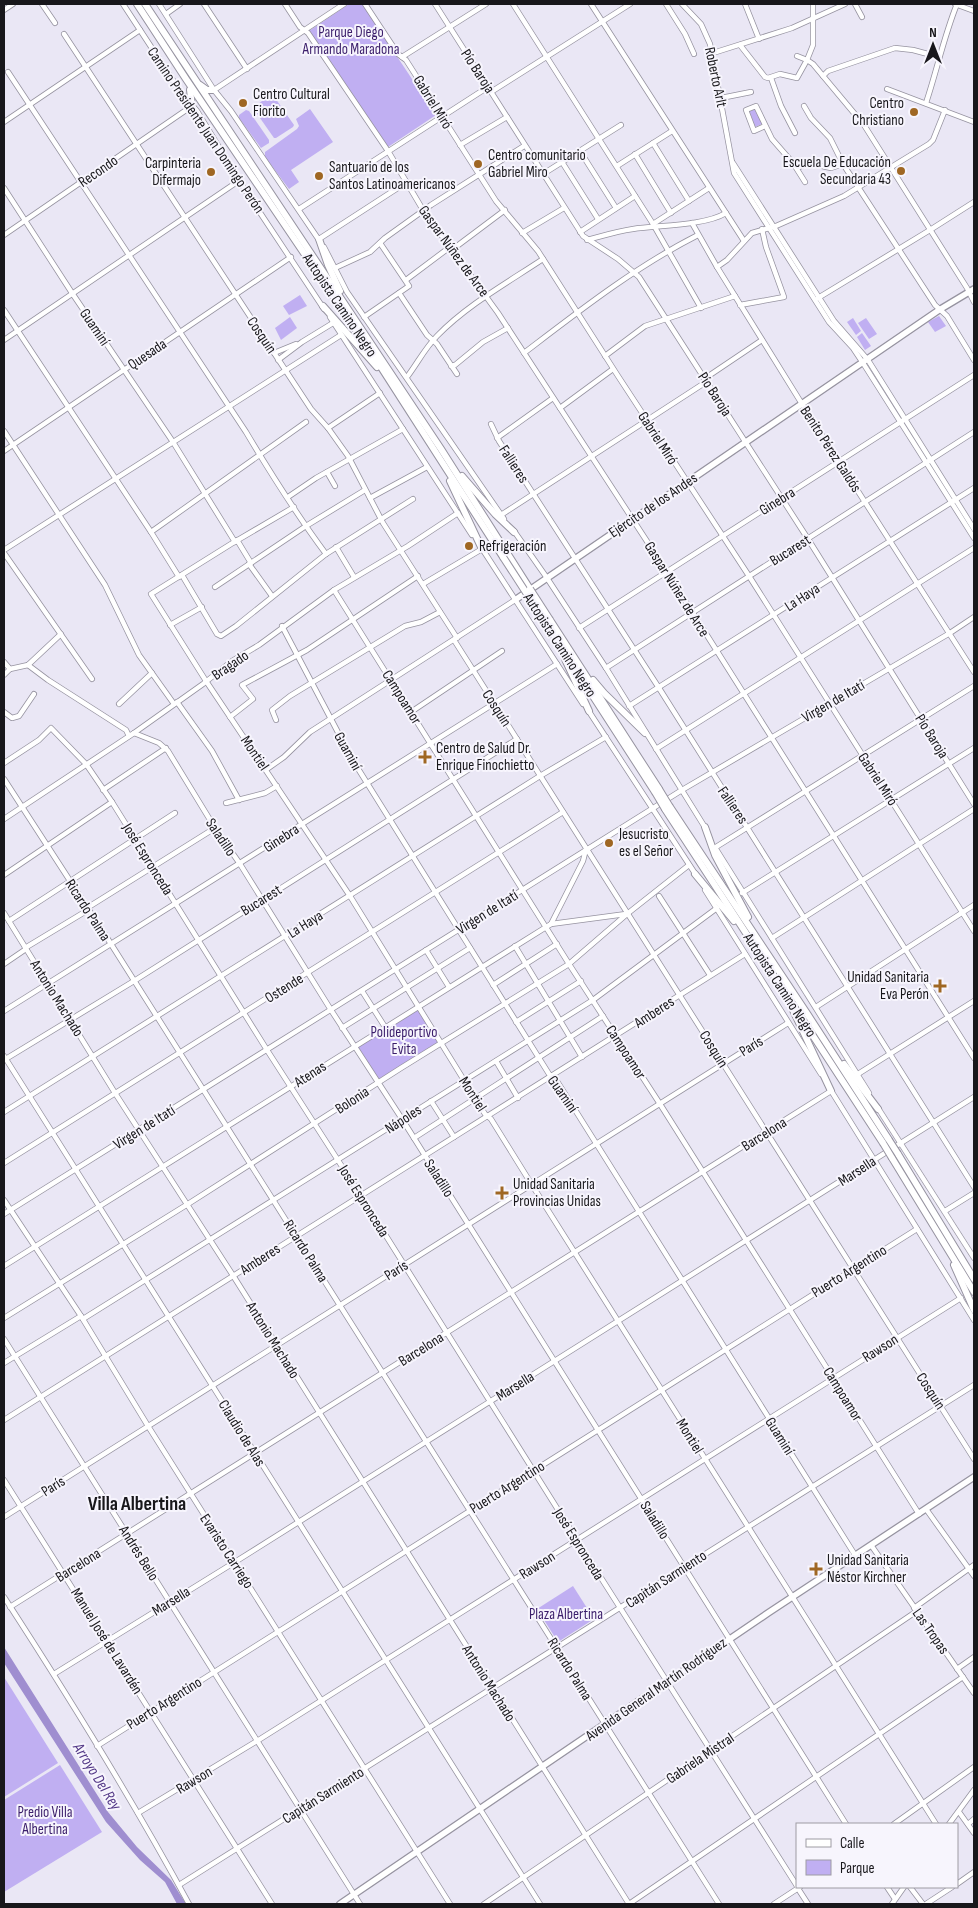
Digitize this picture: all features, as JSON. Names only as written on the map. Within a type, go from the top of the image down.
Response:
[{"type":"highway","name":"Autopista Camino Negro","points":[[137,4],[359,325],[441,449],[505,556]]},
{"type":"highway","name":"Autopista Camino Negro","points":[[145,4],[189,78],[505,556],[668,808],[752,943],[936,1216],[974,1279]]},
{"type":"highway","points":[[189,78],[205,89],[214,90]]},
{"type":"highway","points":[[189,78],[192,106]]},
{"type":"highway","points":[[319,239],[334,279],[359,325]]},
{"type":"highway","points":[[323,306],[372,361],[410,412]]},
{"type":"highway","points":[[427,438],[455,491],[482,550]]},
{"type":"highway","points":[[441,449],[484,502],[514,532]]},
{"type":"highway","name":"Autopista Camino Negro","points":[[549,625],[568,647],[657,791]]},
{"type":"highway","points":[[549,625],[589,711]]},
{"type":"highway","points":[[568,647],[601,689],[645,733]]},
{"type":"highway","name":"Autopista Camino Negro","points":[[668,808],[808,1015],[886,1142]]},
{"type":"highway","points":[[705,827],[715,855],[758,939]]},
{"type":"highway","points":[[695,874],[752,943]]},
{"type":"highway","points":[[786,993],[831,1091]]},
{"type":"highway","points":[[808,1015],[878,1109]]},
{"type":"highway","name":"Autopista Camino Negro","points":[[895,1156],[974,1292]]},
{"type":"highway","points":[[936,1216],[974,1272]]},
{"type":"highway","points":[[943,1241],[974,1310]]},
{"type":"main road","name":"Ejército de los Andes","points":[[515,600],[686,481],[940,310],[972,291]]},
{"type":"main road","name":"Avenida General Martín Rodríguez","points":[[340,1904],[792,1597],[974,1477]]},
{"type":"street","points":[[4,10],[14,4]]},
{"type":"street","points":[[42,4],[55,22]]},
{"type":"street","name":"Camino Presidente Juan Domingo Perón","points":[[122,4],[192,106],[201,116],[240,180],[427,467],[653,808],[974,1320]]},
{"type":"street","name":"Camino Presidente Juan Domingo Perón","points":[[159,4],[214,90],[231,111],[319,239],[347,292],[501,515],[547,578],[606,668],[705,827],[742,893],[974,1258]]},
{"type":"street","points":[[166,14],[180,4]]},
{"type":"street","points":[[204,4],[247,69]]},
{"type":"street","name":"Gaspar Núñez de Arce","points":[[285,4],[300,27],[308,33],[388,151],[424,210],[508,328],[667,572],[974,1058]]},
{"type":"street","points":[[214,90],[344,4]]},
{"type":"street","name":"Gabriel Miró","points":[[365,4],[398,54],[406,60],[480,174],[543,259],[578,312],[613,369],[749,576],[974,932]]},
{"type":"street","name":"Pío Baroja","points":[[435,4],[580,232],[587,240],[635,272],[667,318],[974,804]]},
{"type":"street","points":[[402,57],[486,4]]},
{"type":"street","points":[[513,4],[654,225],[701,308]]},
{"type":"street","points":[[591,4],[744,241]]},
{"type":"street","points":[[299,209],[442,117],[547,57],[630,4]]},
{"type":"street","points":[[666,4],[685,34],[694,54]]},
{"type":"street","name":"Roberto Arlt","points":[[682,4],[701,24],[713,53],[734,173],[817,299],[865,361],[954,501]]},
{"type":"street","points":[[745,4],[752,17],[759,39]]},
{"type":"street","points":[[740,45],[765,77],[771,78],[780,74],[798,78],[813,45],[813,4]]},
{"type":"street","points":[[713,53],[792,28],[845,4]]},
{"type":"street","points":[[855,4],[862,17]]},
{"type":"street","points":[[926,103],[956,4],[974,11]]},
{"type":"street","points":[[4,122],[140,30]]},
{"type":"street","name":"Cosquín","points":[[64,34],[310,409],[328,428],[350,460],[381,519],[440,612],[473,672],[974,1459]]},
{"type":"street","points":[[824,76],[828,71],[895,48],[913,50],[939,57]]},
{"type":"street","points":[[797,56],[807,60],[824,76],[857,114],[930,230],[972,291],[974,302]]},
{"type":"street","points":[[8,72],[326,554]]},
{"type":"street","points":[[771,78],[781,106],[795,133]]},
{"type":"street","points":[[887,89],[974,122]]},
{"type":"street","points":[[721,98],[751,92]]},
{"type":"street","name":"Recondo","points":[[4,235],[137,146],[192,106]]},
{"type":"street","points":[[765,126],[754,131],[746,110],[756,106],[772,139],[797,168],[805,182]]},
{"type":"street","points":[[804,106],[811,118],[830,138],[843,164],[974,360]]},
{"type":"street","points":[[716,267],[727,260],[750,234],[844,196],[891,169],[930,143],[945,110]]},
{"type":"street","points":[[460,145],[507,117]]},
{"type":"street","points":[[543,174],[621,125]]},
{"type":"street","points":[[616,166],[672,131]]},
{"type":"street","points":[[653,142],[690,201]]},
{"type":"street","points":[[335,268],[366,254],[424,210],[524,146]]},
{"type":"street","points":[[580,151],[616,208]]},
{"type":"street","points":[[635,154],[671,213]]},
{"type":"street","points":[[562,162],[598,219]]},
{"type":"street","points":[[797,168],[808,163],[831,168],[843,164]]},
{"type":"street","points":[[4,340],[240,180]]},
{"type":"street","points":[[319,239],[407,182]]},
{"type":"street","name":"Guaminí","points":[[4,188],[272,596]]},
{"type":"street","points":[[654,225],[709,188]]},
{"type":"street","points":[[580,232],[635,196]]},
{"type":"street","points":[[817,299],[974,202]]},
{"type":"street","points":[[522,233],[564,208]]},
{"type":"street","points":[[406,280],[505,210]]},
{"type":"street","points":[[587,240],[654,225],[692,223],[717,218],[726,213]]},
{"type":"street","name":"Benito Pérez Galdós","points":[[692,223],[734,296],[974,672]]},
{"type":"street","points":[[740,305],[784,297],[766,247],[762,229]]},
{"type":"street","points":[[524,353],[635,272],[669,250],[698,235]]},
{"type":"street","points":[[364,317],[409,286],[380,243]]},
{"type":"street","name":"Quesada","points":[[4,451],[291,257]]},
{"type":"street","points":[[407,377],[433,341],[456,318],[543,259]]},
{"type":"street","points":[[400,293],[427,336],[433,341],[457,374]]},
{"type":"street","points":[[605,356],[642,328],[734,296]]},
{"type":"street","points":[[4,310],[202,607],[217,634],[221,636],[326,554],[413,499]]},
{"type":"street","points":[[278,360],[302,342],[333,323]]},
{"type":"street","points":[[452,366],[483,342],[508,328]]},
{"type":"street","points":[[92,679],[4,552],[59,514],[341,335]]},
{"type":"street","points":[[501,515],[762,340]]},
{"type":"street","points":[[274,353],[302,342]]},
{"type":"street","points":[[560,408],[613,369]]},
{"type":"street","name":"Ginebra","points":[[579,628],[974,375]]},
{"type":"street","points":[[328,428],[380,393]]},
{"type":"street","points":[[497,438],[553,398]]},
{"type":"street","points":[[151,532],[306,422]]},
{"type":"street","name":"Fallieres","points":[[491,424],[497,438],[659,688],[974,1187]]},
{"type":"street","points":[[288,497],[327,472],[403,429]]},
{"type":"street","points":[[4,431],[109,591],[139,655],[212,751],[239,800]]},
{"type":"street","name":"Bucarest","points":[[606,668],[974,432]]},
{"type":"street","points":[[370,498],[427,467]]},
{"type":"street","points":[[327,472],[335,486]]},
{"type":"street","name":"La Haya","points":[[629,706],[974,488]]},
{"type":"street","points":[[215,587],[306,526],[365,490]]},
{"type":"street","points":[[954,501],[974,529]]},
{"type":"street","points":[[954,501],[974,538]]},
{"type":"street","points":[[180,576],[294,507]]},
{"type":"street","name":"Bragado","points":[[4,819],[132,735],[232,661],[259,645],[282,626],[334,590],[401,550],[458,512]]},
{"type":"street","points":[[336,547],[354,577]]},
{"type":"street","points":[[656,749],[974,548]]},
{"type":"street","points":[[423,584],[482,550]]},
{"type":"street","name":"Montiel","points":[[180,576],[150,594],[350,896],[475,1098],[575,1252],[935,1823]]},
{"type":"street","points":[[230,717],[253,699],[242,685],[353,620],[418,576]]},
{"type":"street","name":"Campoamor","points":[[334,590],[523,890],[549,926],[569,964],[660,1104],[919,1514]]},
{"type":"street","name":"Ejército de los Andes","points":[[267,769],[284,757],[306,736],[515,600]]},
{"type":"street","points":[[170,625],[202,607]]},
{"type":"street","points":[[276,720],[272,710],[312,683],[372,648],[405,626],[421,622],[440,612]]},
{"type":"street","name":"Virgen de Itatí","points":[[4,1214],[711,772],[950,633],[974,617]]},
{"type":"street","name":"Guaminí","points":[[282,626],[352,759],[516,1022],[640,1212],[855,1555]]},
{"type":"street","points":[[4,675],[10,669],[28,665],[61,634]]},
{"type":"street","points":[[411,712],[502,651]]},
{"type":"street","points":[[4,662],[10,669]]},
{"type":"street","name":"Ginebra","points":[[4,1011],[557,664]]},
{"type":"street","points":[[28,665],[132,735],[159,742],[166,748],[103,790]]},
{"type":"street","points":[[119,704],[152,673]]},
{"type":"street","points":[[716,847],[974,686]]},
{"type":"street","points":[[4,712],[12,718],[19,716],[34,694]]},
{"type":"street","name":"José Espronceda","points":[[4,763],[38,740],[51,728],[86,764],[153,866],[267,1050],[796,1884]]},
{"type":"street","name":"La Haya","points":[[4,1112],[540,776],[606,737]]},
{"type":"street","name":"Bucarest","points":[[4,1059],[134,981],[517,739]]},
{"type":"street","name":"Saladillo","points":[[166,748],[284,937],[402,1119],[554,1362],[642,1498],[845,1823]]},
{"type":"street","points":[[742,893],[974,748]]},
{"type":"street","name":"Ricardo Palma","points":[[4,779],[384,1373],[718,1904]]},
{"type":"street","points":[[226,803],[265,793],[277,786]]},
{"type":"street","points":[[4,875],[112,802]]},
{"type":"street","points":[[772,938],[974,808]]},
{"type":"street","name":"Ostende","points":[[4,1163],[563,812]]},
{"type":"street","points":[[9,922],[175,813]]},
{"type":"street","points":[[4,964],[153,866],[215,828]]},
{"type":"street","points":[[549,926],[583,861],[586,850]]},
{"type":"street","name":"Bolonia","points":[[4,1318],[569,964],[627,914],[689,865]]},
{"type":"street","points":[[659,896],[710,975]]},
{"type":"street","points":[[816,1007],[974,905]]},
{"type":"street","name":"Nápoles","points":[[4,1363],[146,1280],[560,1021],[592,1000],[717,908]]},
{"type":"street","name":"Atenas","points":[[4,1266],[482,966],[549,926],[627,914]]},
{"type":"street","name":"Antonio Machado","points":[[4,915],[115,1093],[234,1276],[585,1837],[629,1904]]},
{"type":"street","points":[[493,985],[557,944]]},
{"type":"street","points":[[515,946],[582,1057]]},
{"type":"street","points":[[342,1028],[470,948]]},
{"type":"street","points":[[426,950],[449,987]]},
{"type":"street","name":"Amberes","points":[[4,1420],[745,954]]},
{"type":"street","points":[[516,1022],[581,981]]},
{"type":"street","points":[[362,990],[385,1027]]},
{"type":"street","points":[[858,1074],[974,1000]]},
{"type":"street","points":[[414,1138],[571,1039],[603,1016]]},
{"type":"street","name":"París","points":[[4,1517],[788,1023]]},
{"type":"street","name":"Claudio de Alas","points":[[4,1059],[146,1280],[540,1904]]},
{"type":"street","points":[[496,1061],[518,1098]]},
{"type":"street","name":"Barcelona","points":[[10,1607],[831,1091]]},
{"type":"street","name":"Marsella","points":[[54,1674],[427,1442],[974,1097]]},
{"type":"street","points":[[431,1101],[454,1138]]},
{"type":"street","points":[[945,1211],[974,1193]]},
{"type":"street","name":"Evaristo Carriego","points":[[4,1200],[82,1318],[148,1426],[450,1904]]},
{"type":"street","name":"Puerto Argentino","points":[[97,1746],[917,1229]]},
{"type":"street","name":"Rawson","points":[[138,1813],[514,1580],[960,1298]]},
{"type":"street","name":"Andrés Bello","points":[[4,1339],[360,1904]]},
{"type":"street","name":"Capitán Sarmiento","points":[[179,1885],[974,1385]]},
{"type":"street","name":"Manuel José de Lavardén","points":[[4,1480],[272,1904]]},
{"type":"street","points":[[926,1509],[974,1576]]},
{"type":"street","name":"Las Tropas","points":[[871,1545],[974,1693]]},
{"type":"street","name":"Gabriela Mistral","points":[[484,1904],[836,1666],[970,1570],[974,1565]]},
{"type":"street","points":[[4,1597],[54,1674],[138,1813],[189,1904]]},
{"type":"street","points":[[958,1669],[974,1657]]},
{"type":"street","points":[[629,1904],[963,1676]]},
{"type":"street","points":[[895,1823],[974,1767]]},
{"type":"street","points":[[951,1823],[974,1790]]},
{"type":"street","points":[[959,1812],[974,1833]]},
{"type":"street","points":[[968,1824],[974,1819]]},
{"type":"street","points":[[958,1883],[974,1872]]},
{"type":"street","points":[[774,1904],[797,1888]]},
{"type":"street","name":"José Espronceda","points":[[799,1888],[808,1904]]},
{"type":"street","points":[[888,1888],[895,1899]]},
{"type":"street","points":[[892,1904],[903,1888]]},
{"type":"street","points":[[911,1888],[925,1904],[950,1888]]},
{"type":"green space","name":"Parque Diego Armando Maradona","points":[[349,4],[362,4],[436,115],[388,147],[309,31]]},
{"type":"green space","points":[[271,94],[294,125],[276,138],[274,138],[253,108]]},
{"type":"green space","points":[[755,108],[762,124],[755,127],[749,110]]},
{"type":"green space","points":[[310,109],[333,142],[291,170],[299,182],[289,189],[265,157],[265,152],[297,129],[299,126],[296,119]]},
{"type":"green space","points":[[246,110],[249,111],[269,140],[269,143],[261,148],[239,118],[239,115]]},
{"type":"green space","points":[[300,295],[307,306],[289,315],[283,306]]},
{"type":"green space","points":[[939,316],[946,326],[935,332],[928,322]]},
{"type":"green space","points":[[290,317],[297,328],[281,340],[275,328]]},
{"type":"green space","points":[[853,318],[861,331],[856,335],[847,322]]},
{"type":"green space","points":[[866,318],[877,334],[869,339],[858,323]]},
{"type":"green space","points":[[862,333],[871,346],[865,350],[857,337]]},
{"type":"green space","name":"Polideportivo Evita","points":[[418,1007],[441,1043],[378,1083],[354,1046]]},
{"type":"green space","name":"Plaza Albertina","points":[[573,1586],[594,1619],[558,1642],[537,1609]]},
{"type":"green space","points":[[4,1677],[58,1763],[4,1797]]},
{"type":"green space","name":"Predio Villa Albertina","points":[[60,1765],[102,1832],[4,1892],[4,1800]]},
{"type":"shaded area","points":[[4,1647],[108,1812],[137,1847],[171,1880],[186,1904],[177,1904],[165,1882],[140,1860],[106,1822],[4,1663]]},
{"type":"place","name":"Centro Cultural Fiorito","points":[[243,103]]},
{"type":"place","name":"Centro Christiano","points":[[914,112]]},
{"type":"place","name":"Centro comunitario Gabriel Miro","points":[[478,164]]},
{"type":"place","name":"Escuela De Educación Secundaria 43","points":[[901,171]]},
{"type":"place","name":"Carpinteria Difermajo","points":[[211,172]]},
{"type":"place","name":"Santuario de los Santos Latinoamericanos","points":[[319,176]]},
{"type":"place","name":"Refrigeración","points":[[469,546]]},
{"type":"place","name":"Centro de Salud Dr. Enrique Finochietto","points":[[425,757]]},
{"type":"place","name":"Jesucristo es el Señor","points":[[609,843]]},
{"type":"place","name":"Unidad Sanitaria Eva Perón","points":[[940,986]]},
{"type":"place","name":"Unidad Sanitaria Provincias Unidas","points":[[502,1193]]},
{"type":"place","name":"Unidad Sanitaria Néstor Kirchner","points":[[816,1569]]},
{"type":"district","name":"Villa Albertina","points":[[137,1503]]},
{"type":"water label","name":"Arroyo Del Rey","points":[[98,1776]]}]
